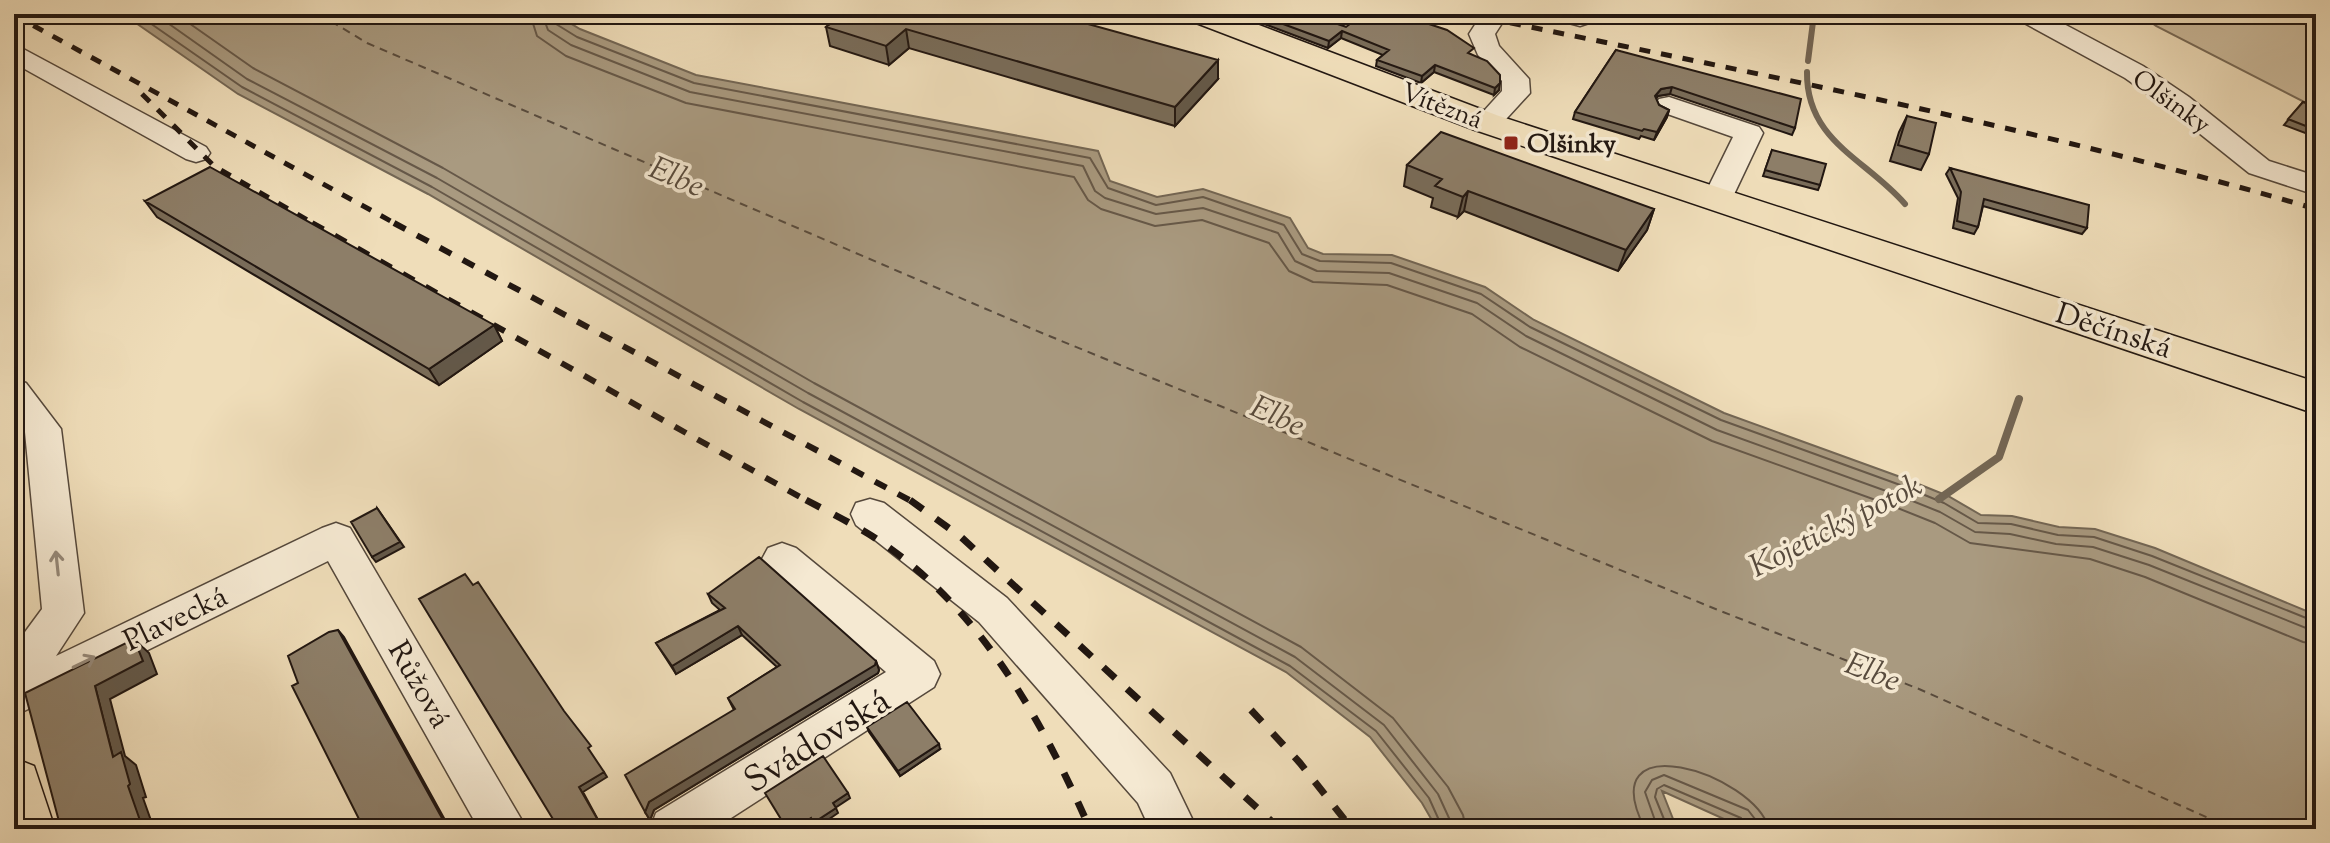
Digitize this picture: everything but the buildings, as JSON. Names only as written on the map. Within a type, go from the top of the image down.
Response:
[{"type":"main road","name":"Vítězná","points":[[1202,14],[1487,123],[1911,265]]},
{"type":"main road","name":"Děčínská","points":[[1911,265],[2316,398]]},
{"type":"main road","points":[[14,784],[26,829]]},
{"type":"street","points":[[1487,123],[1516,93],[1516,79],[1487,49],[1482,34],[1495,14]]},
{"type":"street","points":[[1563,14],[1580,18],[1583,14]]},
{"type":"street","name":"Olšinky","points":[[2026,14],[2134,72],[2179,103],[2259,167],[2316,186]]},
{"type":"street","points":[[14,52],[196,153]]},
{"type":"street","points":[[1669,105],[1749,133],[1717,200]]},
{"type":"street","points":[[14,392],[43,429],[63,613],[14,681]]},
{"type":"street","points":[[870,514],[993,610],[1154,788],[1174,829]]},
{"type":"street","name":"Plavecká","points":[[14,697],[336,539]]},
{"type":"street","name":"Růžová","points":[[336,539],[504,829]]},
{"type":"street","name":"Svádovská","points":[[673,829],[919,674],[782,559]]},
{"type":"shaded area","points":[[2140,14],[2316,14],[2316,108],[2156,26]]},
{"type":"water","name":"Elbe","points":[[123,14],[555,14],[580,29],[696,75],[1098,151],[1110,181],[1157,197],[1203,189],[1290,218],[1308,248],[1323,254],[1392,255],[1485,287],[1534,320],[1724,413],[1906,479],[1948,496],[1981,515],[2012,516],[2059,527],[2095,529],[2155,548],[2316,615],[2316,829],[1746,829],[1662,791],[1677,829],[1437,829],[1422,803],[1370,737],[1286,672],[799,409],[428,194],[238,94]]},
{"type":"waterway","name":"Kojetický potok","points":[[1808,61],[1814,14]]},
{"type":"waterway","name":"Kojetický potok","points":[[1807,72],[1809,96],[1827,132],[1905,204]]},
{"type":"waterway","name":"Kojetický potok","points":[[1939,499],[1999,457],[2019,399]]},
{"type":"ferry route","points":[[319,14],[367,43],[1042,333],[1718,610],[1919,689],[2233,829]]},
{"type":"railway","points":[[1467,14],[2000,127],[2211,179],[2316,209]]},
{"type":"railway","points":[[14,15],[398,225]]},
{"type":"railway","points":[[142,94],[214,166],[316,225]]},
{"type":"railway","points":[[312,223],[809,502]]},
{"type":"railway","points":[[394,223],[912,501]]},
{"type":"railway","points":[[806,500],[867,533],[912,566],[946,597],[976,631],[1028,706],[1090,829]]},
{"type":"railway","points":[[912,501],[961,537],[1278,827]]},
{"type":"railway","points":[[1251,710],[1300,763],[1352,829]]},
{"type":"place","name":"Olšinky","points":[[1511,143]]}]
